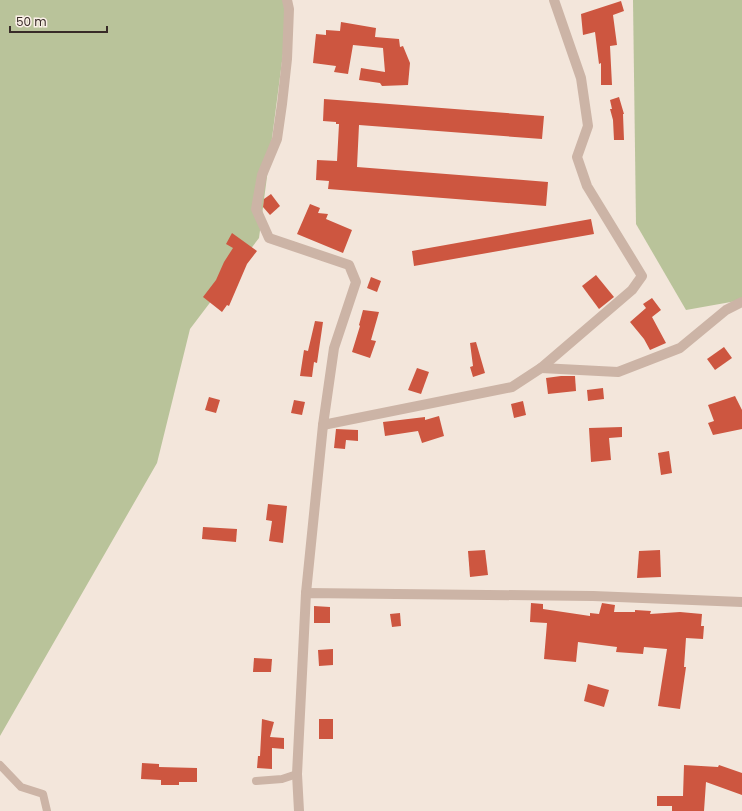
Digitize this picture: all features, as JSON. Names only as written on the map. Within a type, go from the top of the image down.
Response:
[{"type":"street","points":[[287,0],[289,9],[287,59],[282,104],[276,139],[262,176],[256,208],[269,238],[350,264],[356,282],[334,348],[323,425],[306,592],[297,774],[299,811]]},
{"type":"street","points":[[323,425],[512,387],[541,368],[632,290],[642,276],[588,186],[577,157],[588,126],[581,78],[554,0]]},
{"type":"street","points":[[541,368],[618,372],[680,348],[726,310],[742,302]]},
{"type":"street","points":[[306,592],[593,596],[742,602]]},
{"type":"lane","points":[[0,765],[21,787],[43,794],[47,811]]},
{"type":"lane","points":[[256,781],[282,778],[297,774]]},
{"type":"green space","points":[[0,0],[290,0],[259,238],[190,329],[157,463],[0,736]]},
{"type":"green space","points":[[633,0],[742,0],[742,300],[686,310],[636,224]]},
{"type":"building","points":[[621,1],[624,11],[613,15],[617,45],[610,46],[612,85],[601,85],[601,63],[599,64],[595,32],[583,35],[581,14]]},
{"type":"building","points":[[341,22],[376,28],[375,37],[399,39],[400,47],[403,46],[410,63],[408,85],[382,86],[380,83],[359,80],[361,68],[385,72],[383,48],[353,45],[348,74],[334,72],[336,66],[313,63],[316,34],[326,35],[326,30],[340,31]]},
{"type":"building","points":[[619,97],[624,114],[624,140],[614,140],[610,100]]},
{"type":"building","points":[[324,99],[544,116],[542,139],[359,125],[357,167],[548,182],[546,206],[328,189],[329,181],[316,180],[317,160],[337,161],[339,124],[336,124],[336,122],[323,121]]},
{"type":"building","points":[[271,194],[280,206],[270,215],[263,207],[264,199]]},
{"type":"building","points":[[310,204],[320,208],[318,213],[328,214],[326,219],[352,230],[343,253],[297,234]]},
{"type":"building","points":[[591,219],[594,234],[414,266],[412,251]]},
{"type":"building","points":[[232,233],[257,251],[247,264],[229,306],[227,305],[222,312],[203,297],[216,280],[224,262],[233,248],[226,244]]},
{"type":"building","points":[[596,275],[614,297],[599,309],[582,286]]},
{"type":"building","points":[[371,277],[381,281],[377,292],[367,288]]},
{"type":"building","points":[[652,298],[661,310],[652,317],[666,343],[650,350],[644,339],[630,322],[646,308],[643,304]]},
{"type":"building","points":[[363,310],[379,312],[371,340],[376,341],[370,358],[352,352]]},
{"type":"building","points":[[315,321],[323,322],[317,363],[314,362],[312,377],[300,376],[304,350],[308,351]]},
{"type":"building","points":[[476,342],[485,373],[473,377],[470,367],[473,366],[470,343]]},
{"type":"building","points":[[724,347],[732,358],[715,370],[707,359]]},
{"type":"building","points":[[417,368],[429,372],[421,394],[408,390]]},
{"type":"building","points":[[575,376],[576,391],[548,394],[546,378]]},
{"type":"building","points":[[603,388],[604,399],[588,401],[587,390]]},
{"type":"building","points":[[735,396],[742,410],[742,429],[713,435],[708,423],[714,421],[708,405]]},
{"type":"building","points":[[209,397],[220,400],[216,413],[205,410]]},
{"type":"building","points":[[294,400],[305,402],[302,415],[291,413]]},
{"type":"building","points":[[523,401],[526,415],[514,418],[511,404]]},
{"type":"building","points":[[439,416],[444,436],[422,443],[418,431],[385,436],[383,422],[425,417],[425,420]]},
{"type":"building","points":[[622,427],[622,437],[609,438],[611,460],[591,462],[589,428]]},
{"type":"building","points":[[336,429],[358,430],[358,441],[346,440],[345,449],[334,448]]},
{"type":"building","points":[[669,451],[672,473],[661,475],[658,453]]},
{"type":"building","points":[[268,504],[287,506],[283,543],[269,541],[272,521],[266,520]]},
{"type":"building","points":[[203,527],[237,529],[236,542],[202,539]]},
{"type":"building","points":[[485,550],[488,575],[470,577],[468,551]]},
{"type":"building","points":[[660,550],[661,577],[637,578],[639,551]]},
{"type":"building","points":[[531,603],[543,604],[543,609],[590,616],[590,613],[599,614],[602,603],[615,605],[614,612],[635,612],[635,610],[651,611],[650,614],[680,612],[702,614],[701,626],[704,626],[703,639],[686,638],[684,667],[686,667],[680,709],[658,706],[667,649],[644,647],[643,654],[616,652],[617,647],[578,642],[576,662],[544,659],[547,623],[530,622]]},
{"type":"building","points":[[314,606],[330,607],[330,623],[314,623]]},
{"type":"building","points":[[400,613],[401,626],[392,627],[390,614]]},
{"type":"building","points":[[333,649],[333,665],[319,666],[318,650]]},
{"type":"building","points":[[254,658],[272,659],[271,672],[253,672]]},
{"type":"building","points":[[588,684],[609,690],[604,707],[584,701]]},
{"type":"building","points":[[262,719],[274,722],[270,737],[284,738],[284,749],[272,748],[272,769],[257,768],[258,756],[260,756]]},
{"type":"building","points":[[319,719],[333,719],[333,739],[319,739]]},
{"type":"building","points":[[142,763],[159,764],[159,767],[197,768],[197,782],[179,782],[179,785],[161,785],[161,780],[141,779]]},
{"type":"building","points":[[684,765],[718,767],[719,765],[742,773],[742,795],[706,782],[704,811],[672,811],[672,806],[657,806],[657,796],[683,796]]}]
